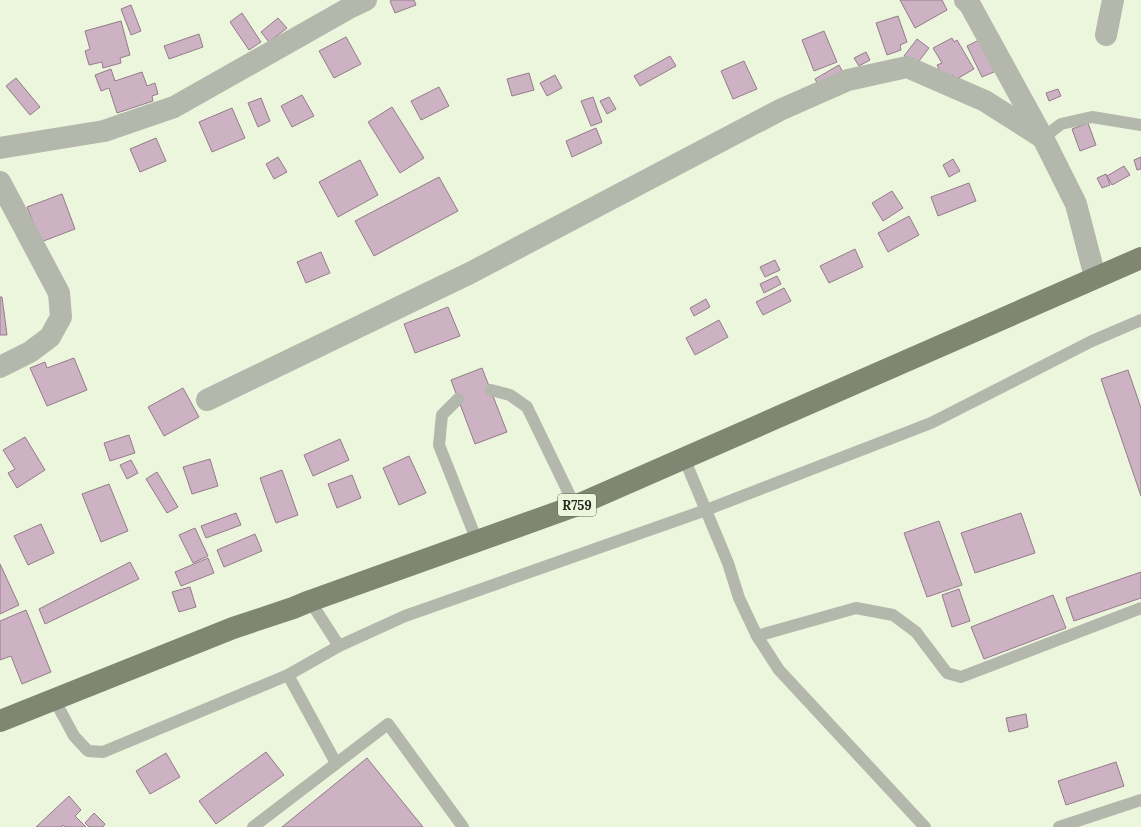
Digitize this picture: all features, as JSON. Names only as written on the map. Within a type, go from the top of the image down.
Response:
[{"type":"main road","name":"R759","points":[[0,720],[233,628],[293,608],[575,506],[1141,258]]},
{"type":"street","points":[[965,0],[970,5],[1043,138],[1076,204],[1095,277]]},
{"type":"street","points":[[1106,35],[1113,0]]},
{"type":"street","points":[[0,148],[104,131],[174,108],[354,2]]},
{"type":"street","points":[[207,400],[470,273],[780,110],[848,80],[907,67],[985,101],[1043,138]]},
{"type":"street","points":[[0,182],[59,293],[61,317],[50,337],[30,352],[0,367]]},
{"type":"lane","points":[[1043,138],[1061,124],[1092,116],[1141,125]]},
{"type":"lane","points":[[54,699],[74,736],[88,751],[103,752],[288,675],[339,646],[405,616],[706,510],[931,423],[1092,342],[1141,320]]},
{"type":"lane","points":[[491,390],[510,395],[527,407],[575,506]]},
{"type":"lane","points":[[458,399],[442,415],[439,445],[477,542]]},
{"type":"lane","points":[[684,458],[728,563],[739,598],[757,636],[779,670],[925,827]]},
{"type":"lane","points":[[310,601],[339,646]]},
{"type":"lane","points":[[757,636],[856,608],[893,615],[916,632],[947,673],[961,677],[1141,608]]},
{"type":"lane","points":[[288,675],[336,763]]},
{"type":"lane","points":[[253,827],[388,724],[463,827]]},
{"type":"lane","points":[[1059,827],[1141,800]]},
{"type":"building","points":[[414,0],[416,5],[395,13],[390,1]]},
{"type":"building","points":[[900,0],[942,0],[947,10],[915,28]]},
{"type":"building","points":[[131,5],[141,31],[131,35],[121,9]]},
{"type":"building","points":[[242,13],[261,42],[249,50],[230,22]]},
{"type":"building","points":[[898,16],[907,42],[900,45],[901,50],[887,55],[876,23]]},
{"type":"building","points":[[278,18],[287,28],[269,42],[261,32]]},
{"type":"building","points":[[121,21],[130,55],[120,58],[121,63],[103,68],[102,62],[89,65],[85,51],[90,49],[85,31]]},
{"type":"building","points":[[824,31],[837,62],[814,71],[802,40]]},
{"type":"building","points":[[199,34],[203,47],[169,59],[164,46]]},
{"type":"building","points":[[346,37],[361,64],[334,78],[319,51]]},
{"type":"building","points":[[952,38],[954,42],[957,40],[974,69],[955,80],[953,75],[944,79],[937,65],[942,63],[933,48]]},
{"type":"building","points":[[917,39],[929,48],[916,65],[904,56]]},
{"type":"building","points":[[981,39],[996,71],[982,77],[967,46]]},
{"type":"building","points":[[866,52],[870,60],[859,66],[854,58]]},
{"type":"building","points":[[670,56],[676,66],[640,86],[634,76]]},
{"type":"building","points":[[744,61],[757,89],[733,99],[721,71]]},
{"type":"building","points":[[839,65],[845,76],[821,90],[815,79]]},
{"type":"building","points":[[111,69],[115,81],[142,72],[147,86],[155,83],[158,94],[152,96],[153,101],[117,113],[109,88],[101,91],[95,75]]},
{"type":"building","points":[[529,73],[534,90],[512,96],[507,79]]},
{"type":"building","points":[[555,75],[562,88],[547,96],[540,83]]},
{"type":"building","points":[[16,78],[40,107],[30,115],[6,86]]},
{"type":"building","points":[[439,87],[449,106],[421,120],[411,101]]},
{"type":"building","points":[[1058,89],[1061,96],[1049,101],[1046,93]]},
{"type":"building","points":[[302,95],[314,116],[292,127],[281,106]]},
{"type":"building","points":[[593,97],[602,122],[591,126],[581,101]]},
{"type":"building","points":[[609,97],[616,109],[607,114],[600,101]]},
{"type":"building","points":[[261,98],[270,121],[258,127],[248,103]]},
{"type":"building","points":[[392,107],[424,158],[400,173],[368,122]]},
{"type":"building","points":[[232,108],[245,138],[212,152],[199,122]]},
{"type":"building","points":[[1088,123],[1096,145],[1080,151],[1072,129]]},
{"type":"building","points":[[596,128],[602,143],[572,157],[566,141]]},
{"type":"building","points":[[156,138],[166,161],[140,172],[130,149]]},
{"type":"building","points":[[278,157],[287,172],[274,179],[266,164]]},
{"type":"building","points":[[1141,157],[1141,169],[1137,170],[1134,160]]},
{"type":"building","points":[[953,159],[960,171],[949,177],[943,165]]},
{"type":"building","points":[[360,160],[378,195],[338,217],[319,182]]},
{"type":"building","points":[[1124,166],[1130,175],[1112,185],[1107,176]]},
{"type":"building","points":[[1106,174],[1110,185],[1102,188],[1097,178]]},
{"type":"building","points":[[439,177],[458,211],[374,256],[355,221]]},
{"type":"building","points":[[969,183],[976,201],[938,216],[931,197]]},
{"type":"building","points":[[892,191],[903,208],[883,221],[872,203]]},
{"type":"building","points":[[62,194],[75,229],[41,242],[27,207]]},
{"type":"building","points":[[909,216],[919,235],[888,252],[878,233]]},
{"type":"building","points":[[855,249],[863,267],[829,283],[820,266]]},
{"type":"building","points":[[321,252],[330,273],[306,283],[297,262]]},
{"type":"building","points":[[775,260],[780,270],[765,277],[760,267]]},
{"type":"building","points":[[777,276],[781,284],[764,293],[760,284]]},
{"type":"building","points":[[784,288],[791,301],[763,315],[756,302]]},
{"type":"building","points":[[0,297],[2,297],[7,335],[0,335]]},
{"type":"building","points":[[706,299],[710,307],[694,316],[690,308]]},
{"type":"building","points":[[448,307],[460,336],[415,353],[404,324]]},
{"type":"building","points":[[719,320],[728,337],[695,355],[686,338]]},
{"type":"building","points":[[74,358],[87,390],[47,406],[30,368],[45,362],[47,368]]},
{"type":"building","points":[[482,368],[507,432],[475,444],[451,380]]},
{"type":"building","points":[[1128,370],[1141,408],[1141,496],[1101,379]]},
{"type":"building","points":[[183,388],[199,417],[164,436],[148,407]]},
{"type":"building","points":[[129,435],[135,453],[110,461],[104,443]]},
{"type":"building","points":[[25,437],[45,470],[17,488],[8,473],[15,469],[3,450]]},
{"type":"building","points":[[340,439],[349,460],[313,476],[304,455]]},
{"type":"building","points":[[409,456],[426,493],[399,505],[383,468]]},
{"type":"building","points":[[210,459],[218,486],[192,494],[183,467]]},
{"type":"building","points":[[131,460],[138,473],[127,479],[120,465]]},
{"type":"building","points":[[282,470],[298,515],[276,523],[260,478]]},
{"type":"building","points":[[157,472],[178,507],[167,513],[146,479]]},
{"type":"building","points":[[352,475],[361,498],[337,508],[328,484]]},
{"type":"building","points":[[109,484],[128,531],[101,542],[82,494]]},
{"type":"building","points":[[236,513],[241,525],[206,538],[201,526]]},
{"type":"building","points":[[1021,513],[1035,553],[975,573],[961,533]]},
{"type":"building","points":[[939,521],[962,585],[927,597],[904,533]]},
{"type":"building","points":[[41,524],[54,553],[28,565],[14,536]]},
{"type":"building","points":[[195,528],[208,556],[193,563],[179,535]]},
{"type":"building","points":[[255,534],[262,551],[224,567],[217,550]]},
{"type":"building","points":[[208,558],[214,573],[181,586],[175,572]]},
{"type":"building","points":[[130,562],[139,579],[45,624],[39,609]]},
{"type":"building","points":[[0,564],[19,605],[0,614]]},
{"type":"building","points":[[1141,572],[1141,598],[1074,621],[1066,598]]},
{"type":"building","points":[[190,587],[196,607],[179,612],[172,592]]},
{"type":"building","points":[[959,589],[970,621],[952,627],[942,595]]},
{"type":"building","points":[[1053,595],[1066,628],[984,659],[971,627]]},
{"type":"building","points":[[26,610],[51,672],[22,684],[11,656],[0,660],[0,621]]},
{"type":"building","points":[[1026,714],[1028,727],[1009,732],[1006,718]]},
{"type":"building","points":[[266,752],[284,775],[216,824],[199,801]]},
{"type":"building","points":[[166,753],[180,777],[150,794],[136,771]]},
{"type":"building","points":[[367,758],[423,827],[282,827]]},
{"type":"building","points":[[1116,762],[1124,786],[1066,805],[1058,781]]},
{"type":"building","points":[[69,796],[81,810],[75,816],[86,827],[65,827],[63,825],[62,827],[36,827]]},
{"type":"building","points":[[94,813],[105,824],[103,827],[89,827],[85,823]]}]
